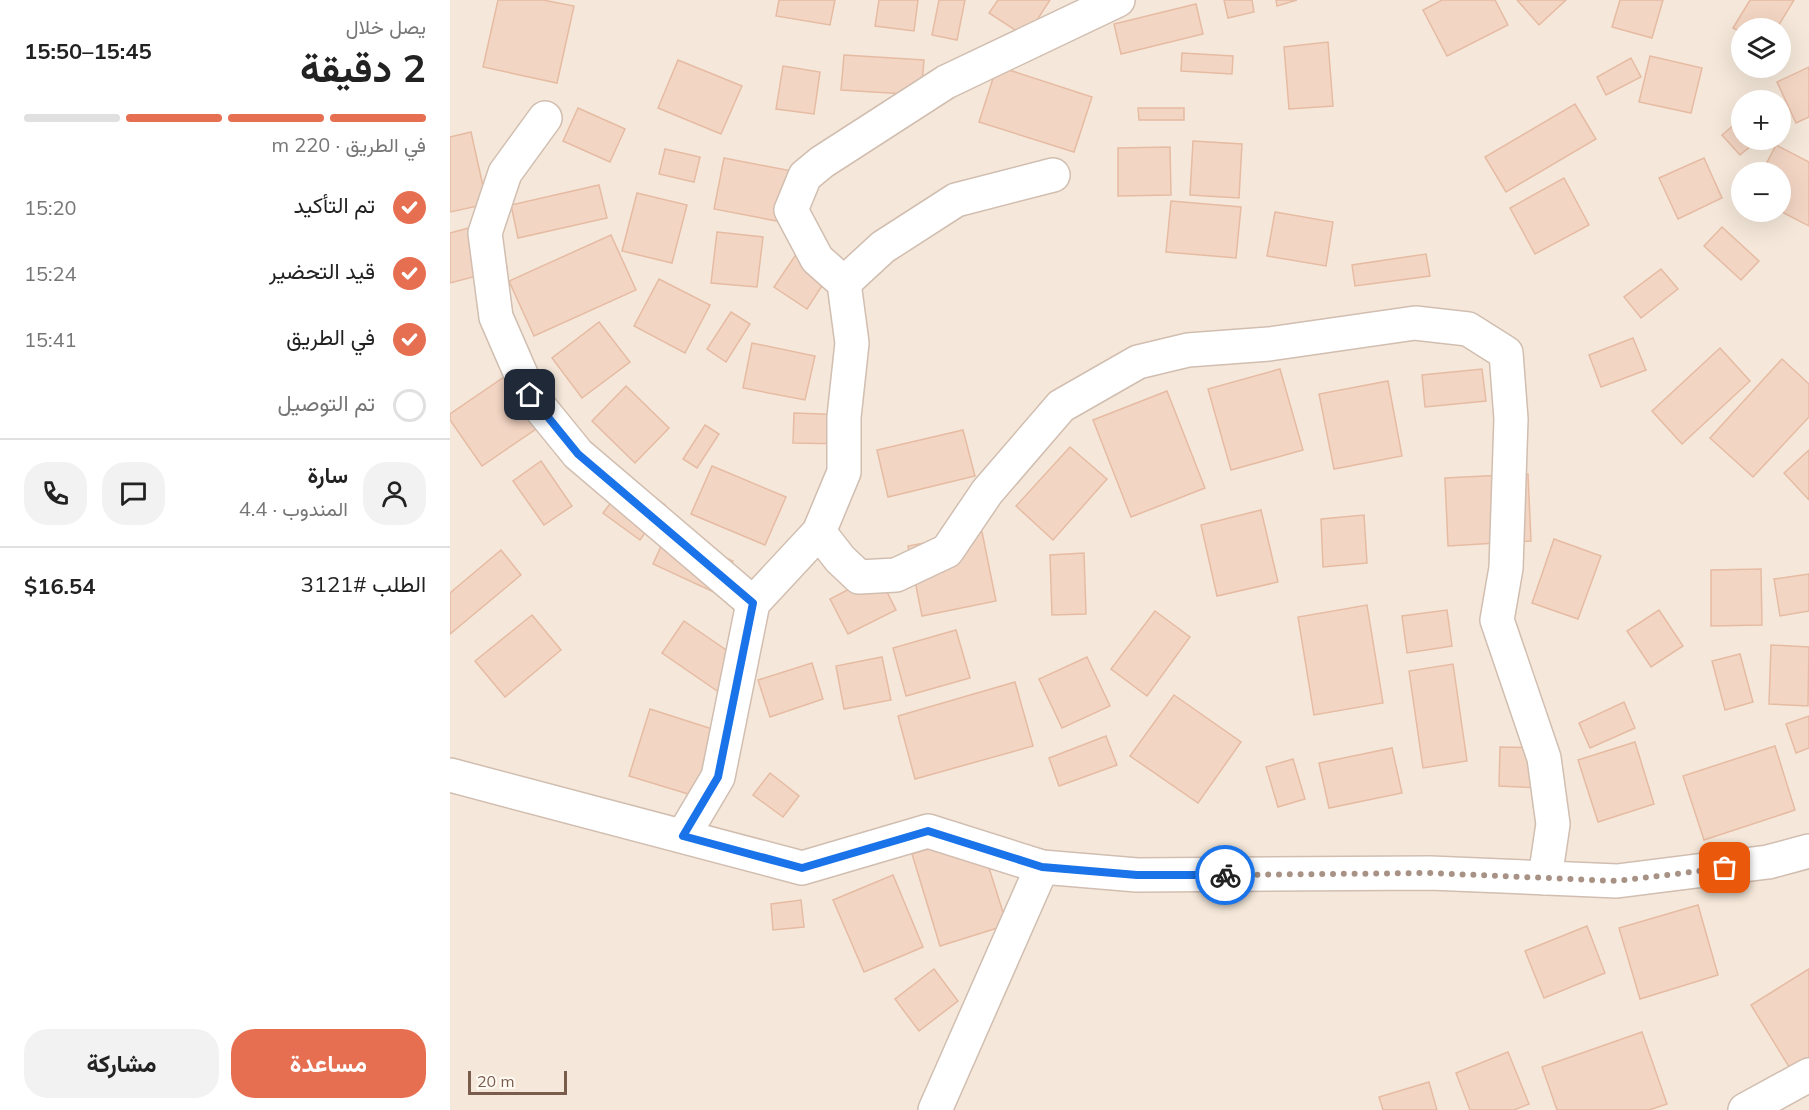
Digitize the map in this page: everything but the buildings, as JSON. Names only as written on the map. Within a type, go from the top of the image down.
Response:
[{"type":"street","points":[[683,836],[718,777],[753,603],[819,532],[844,472],[844,417],[852,343],[844,283],[817,259],[791,210],[805,176],[822,162],[946,82],[1118,0]]},
{"type":"street","points":[[545,118],[504,173],[485,233],[496,317],[530,395],[578,454],[753,603]]},
{"type":"street","points":[[844,283],[883,247],[956,200],[1053,175]]},
{"type":"street","points":[[819,532],[840,559],[859,577],[896,575],[947,551],[987,492],[1061,406],[1138,362],[1188,350],[1269,344],[1415,323],[1468,329],[1506,353],[1511,419],[1507,556],[1497,620],[1544,758],[1553,824],[1545,878]]},
{"type":"street","points":[[450,775],[802,868],[928,831],[1042,867],[1137,875],[1430,873],[1617,881],[1768,862],[1809,851]]},
{"type":"street","points":[[935,1110],[1042,867]]},
{"type":"street","points":[[1745,1110],[1809,1076]]},
{"type":"shaded area","points":[[450,0],[1809,0],[1809,1110],[450,1110]]},
{"type":"way so far","points":[[1225,875],[1430,873],[1617,881],[1725,868]]},
{"type":"route","points":[[530,395],[578,454],[753,603],[718,777],[683,836],[802,868],[928,831],[1042,867],[1137,875],[1225,875]]}]
